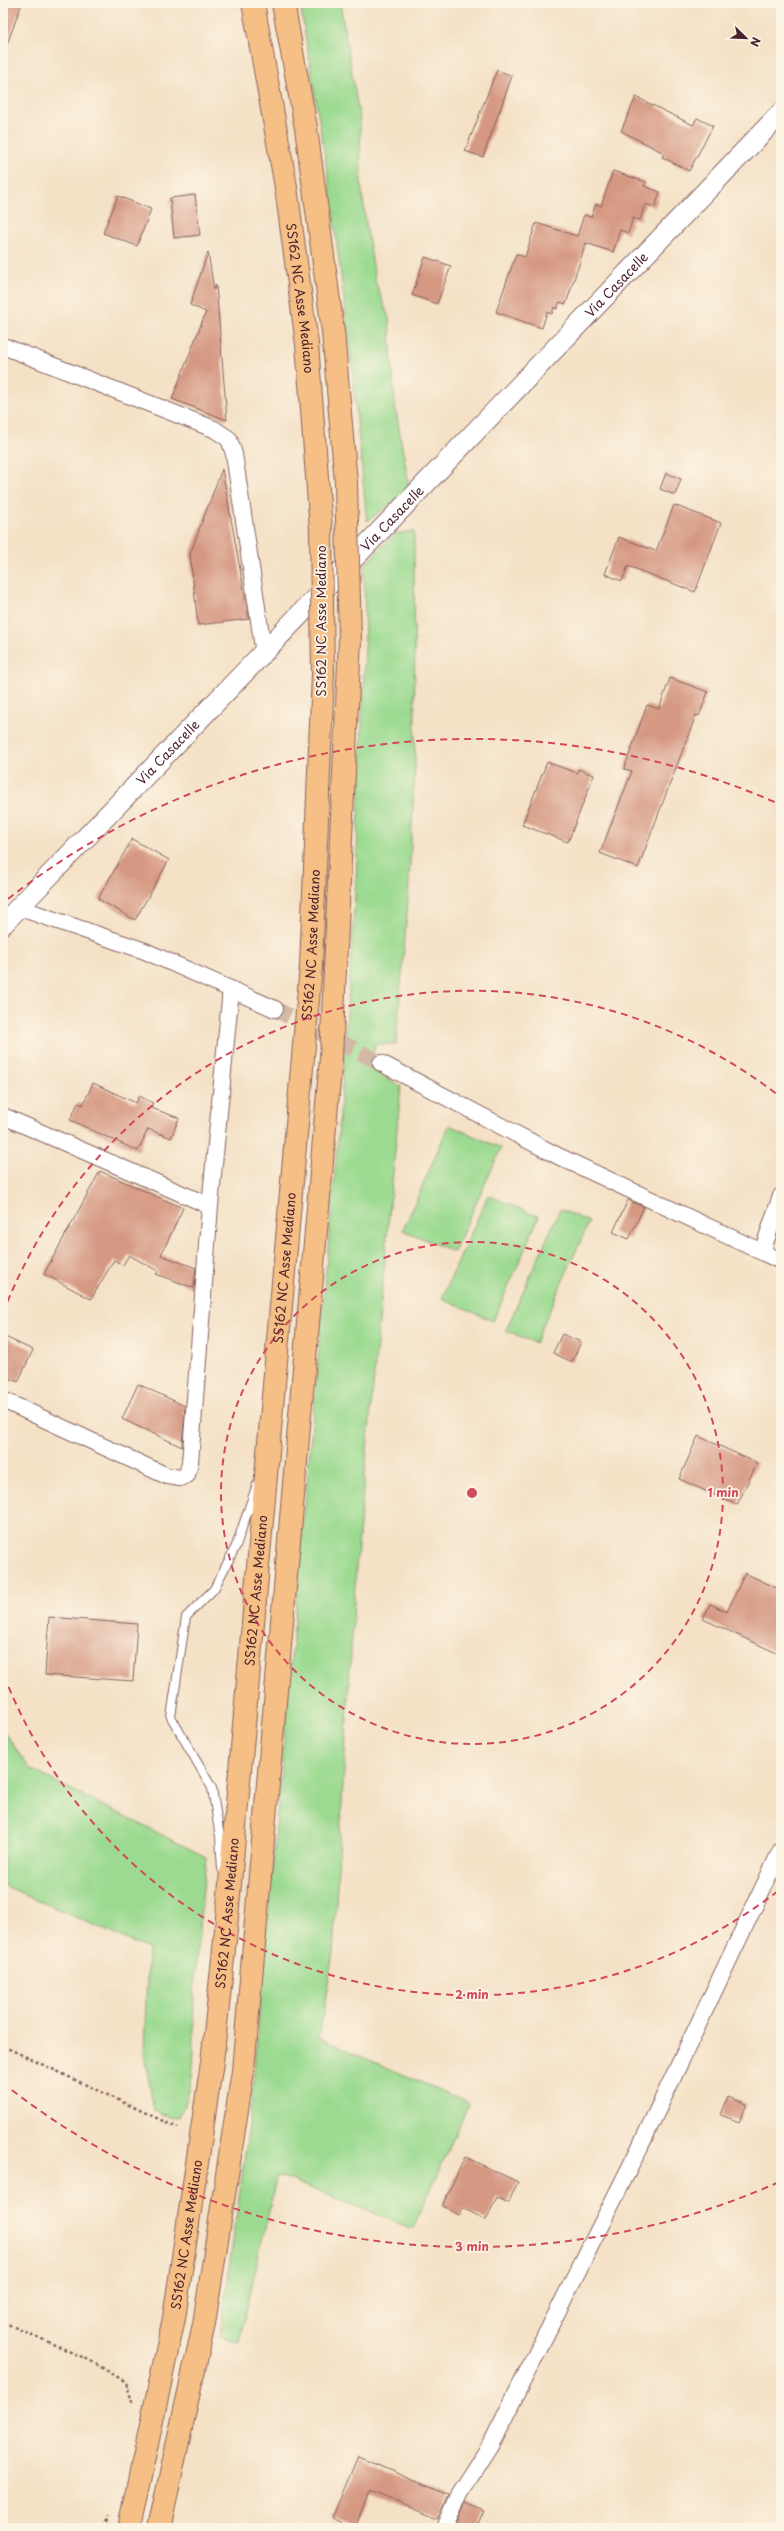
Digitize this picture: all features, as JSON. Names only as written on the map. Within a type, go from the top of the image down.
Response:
[{"type":"highway","name":"SS162 NC Asse Mediano","points":[[129,2528],[174,2318],[212,2062],[225,1940],[311,966],[323,674],[321,530],[308,344],[286,187],[253,3]]},
{"type":"highway","name":"SS162 NC Asse Mediano","points":[[159,2528],[204,2324],[243,2071],[331,1058],[350,639],[346,483],[331,316],[306,128],[283,3]]},
{"type":"street","name":"Via Casacelle","points":[[3,924],[264,654],[781,113]]},
{"type":"street","points":[[3,346],[214,429],[229,440],[234,454],[264,654]]},
{"type":"street","points":[[20,908],[145,951],[276,1009]]},
{"type":"street","points":[[3,1400],[167,1476],[180,1478],[187,1475],[190,1463],[210,1206],[231,989]]},
{"type":"street","points":[[381,1063],[558,1156],[659,1206],[781,1261]]},
{"type":"street","points":[[3,1116],[210,1206]]},
{"type":"street","points":[[762,1252],[781,1196]]},
{"type":"street","points":[[444,2528],[460,2493],[490,2446],[635,2158],[781,1850]]},
{"type":"lane","points":[[225,1940],[220,1837],[212,1788],[171,1717],[186,1617],[214,1589],[236,1546],[267,1454]]},
{"type":"path","points":[[3,2046],[178,2128]]},
{"type":"path","points":[[3,2322],[90,2360],[126,2382],[133,2405],[131,2412]]},
{"type":"path","points":[[104,2528],[108,2513]]},
{"type":"green space","points":[[300,3],[340,3],[360,121],[361,184],[366,224],[376,284],[389,318],[395,406],[409,486],[398,499],[367,521],[348,330],[329,182]]},
{"type":"green space","points":[[414,531],[415,764],[408,900],[396,1044],[375,1044],[371,1070],[401,1086],[356,1568],[333,1953],[319,2038],[469,2103],[413,2229],[277,2175],[239,2342],[220,2336],[250,2117],[340,1114],[356,882],[365,645],[364,566],[394,534]]},
{"type":"green space","points":[[449,1125],[501,1148],[454,1252],[403,1230]]},
{"type":"green space","points":[[488,1195],[539,1217],[493,1321],[442,1298]]},
{"type":"green space","points":[[560,1209],[589,1222],[535,1343],[506,1330]]},
{"type":"green space","points":[[3,1730],[30,1769],[206,1857],[195,1979],[194,2058],[190,2089],[178,2117],[172,2118],[154,2110],[144,2053],[148,1949],[3,1885]]},
{"type":"building","points":[[3,3],[22,3],[5,50],[3,50]]},
{"type":"building","points":[[497,70],[512,76],[483,157],[465,151]]},
{"type":"building","points":[[636,97],[693,125],[697,118],[713,126],[689,171],[662,157],[664,153],[621,131]]},
{"type":"building","points":[[613,171],[646,182],[644,186],[660,192],[655,207],[645,204],[640,220],[633,218],[628,233],[620,230],[613,252],[586,243],[566,304],[560,302],[557,309],[554,307],[552,314],[547,312],[542,328],[496,312],[516,254],[525,257],[536,223],[577,236],[584,215],[591,217],[596,204],[601,206]]},
{"type":"building","points":[[195,195],[200,235],[174,238],[170,198]]},
{"type":"building","points":[[118,196],[151,209],[137,246],[103,233]]},
{"type":"building","points":[[208,252],[214,290],[216,285],[227,420],[172,399],[206,312],[190,305]]},
{"type":"building","points":[[425,257],[451,266],[437,304],[412,295]]},
{"type":"building","points":[[222,469],[249,619],[198,625],[190,554]]},
{"type":"building","points":[[666,473],[681,479],[675,495],[660,489]]},
{"type":"building","points":[[674,505],[721,523],[695,592],[628,566],[622,581],[605,574],[619,537],[656,551]]},
{"type":"building","points":[[670,678],[708,692],[699,716],[696,715],[638,868],[600,853],[632,771],[624,769],[647,705],[659,709]]},
{"type":"building","points":[[547,762],[577,773],[578,769],[594,775],[568,842],[522,825]]},
{"type":"building","points":[[132,839],[169,860],[135,920],[98,899]]},
{"type":"building","points":[[93,1083],[136,1103],[139,1096],[153,1103],[151,1108],[179,1118],[171,1138],[148,1129],[138,1151],[70,1120],[78,1103],[83,1105]]},
{"type":"building","points":[[100,1171],[183,1208],[161,1255],[196,1268],[194,1288],[156,1274],[158,1271],[129,1255],[123,1265],[114,1260],[91,1299],[44,1274]]},
{"type":"building","points":[[628,1200],[644,1207],[629,1239],[613,1232]]},
{"type":"building","points":[[562,1334],[581,1342],[572,1362],[553,1353]]},
{"type":"building","points":[[3,1336],[33,1350],[18,1382],[3,1375]]},
{"type":"building","points":[[138,1384],[185,1406],[182,1447],[122,1419]]},
{"type":"building","points":[[698,1436],[757,1463],[737,1505],[679,1479]]},
{"type":"building","points":[[745,1573],[781,1590],[781,1655],[703,1619],[710,1604],[727,1612]]},
{"type":"building","points":[[49,1617],[137,1624],[133,1681],[45,1675]]},
{"type":"building","points":[[728,2097],[747,2104],[739,2122],[721,2115]]},
{"type":"building","points":[[465,2157],[518,2182],[508,2203],[497,2197],[486,2220],[463,2208],[459,2215],[442,2206]]},
{"type":"building","points":[[358,2456],[449,2494],[438,2519],[370,2491],[355,2528],[332,2518]]},
{"type":"building","points":[[466,2502],[484,2510],[476,2528],[456,2526]]},
{"type":"tunnel","points":[[275,1009],[381,1063]]}]
